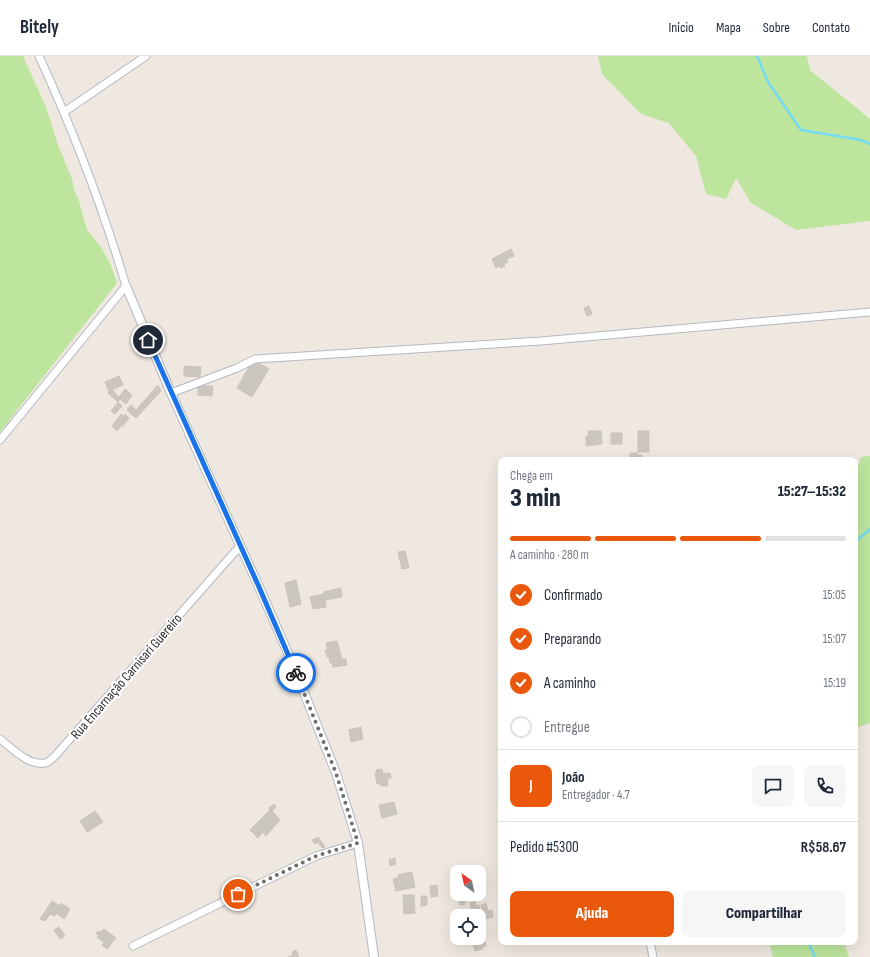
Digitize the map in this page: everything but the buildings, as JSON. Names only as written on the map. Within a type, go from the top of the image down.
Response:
[{"type":"street","points":[[39,56],[64,112],[96,196],[126,286],[171,393],[291,660],[336,773],[358,843],[374,957]]},
{"type":"street","points":[[64,112],[146,56]]},
{"type":"street","points":[[0,440],[126,286]]},
{"type":"street","points":[[171,393],[237,368],[255,359],[541,341],[870,312]]},
{"type":"street","name":"Rua Encarnação Carnisari Guereiro","points":[[0,739],[28,760],[36,764],[46,763],[56,756],[240,546]]},
{"type":"street","points":[[133,946],[316,856],[358,843]]},
{"type":"street","points":[[651,945],[653,957]]},
{"type":"green space","points":[[0,56],[23,56],[46,107],[58,145],[72,179],[87,230],[101,247],[110,263],[117,283],[0,432]]},
{"type":"green space","points":[[598,56],[807,56],[810,70],[870,119],[870,221],[796,230],[751,203],[736,178],[726,199],[706,194],[696,156],[669,123],[641,114],[602,74]]},
{"type":"green space","points":[[870,456],[870,723],[858,727],[858,466],[861,457]]},
{"type":"green space","points":[[770,945],[845,945],[849,957],[773,957]]},
{"type":"waterway","points":[[757,56],[768,82],[801,130],[861,140],[870,144]]},
{"type":"waterway","points":[[858,539],[870,529]]},
{"type":"waterway","points":[[809,945],[815,957]]},
{"type":"way so far","points":[[238,894],[316,856],[358,843],[336,773],[296,673]]},
{"type":"route","points":[[148,340],[296,673]]}]
